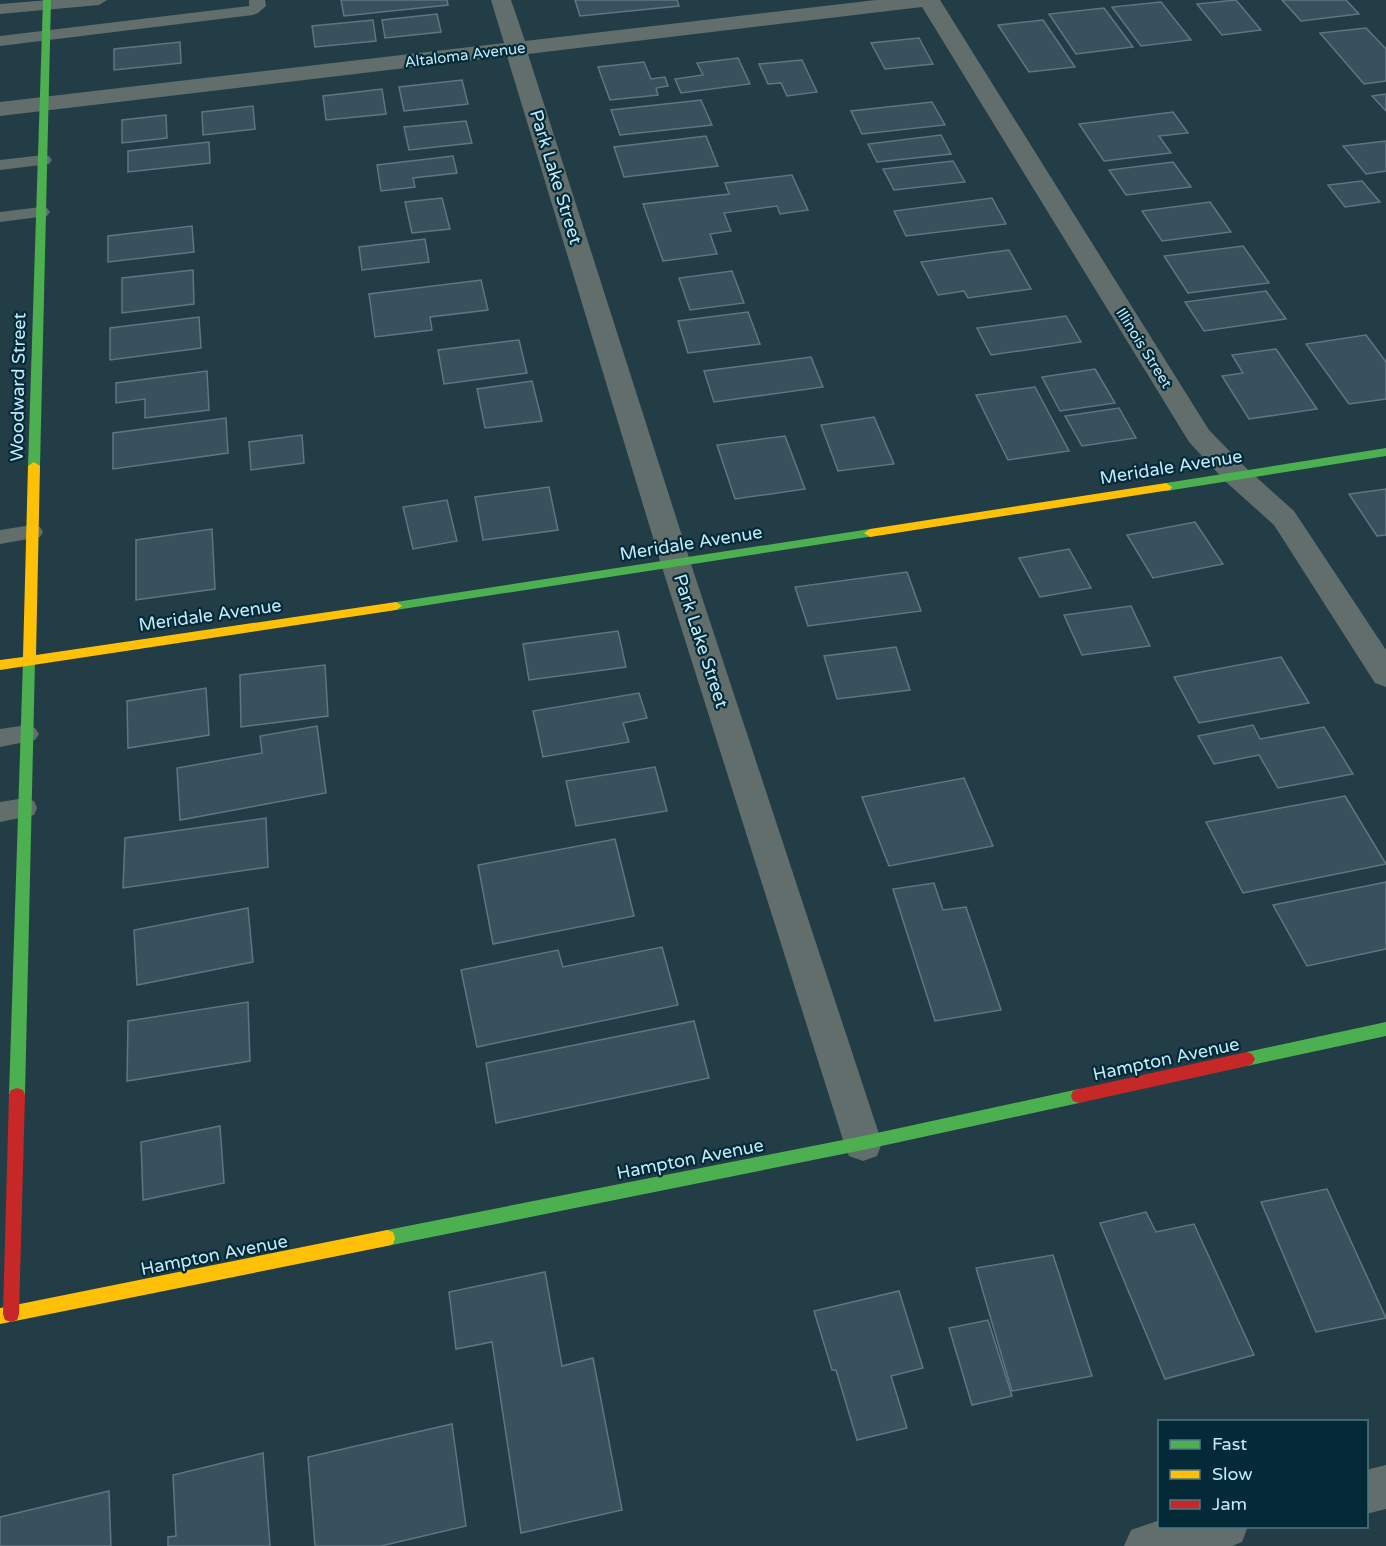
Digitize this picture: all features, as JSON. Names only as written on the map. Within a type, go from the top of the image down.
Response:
[{"type":"street","name":"Park Lake Street","points":[[501,0],[676,564],[863,1143]]},
{"type":"street","name":"Altaloma Avenue","points":[[0,109],[929,0]]},
{"type":"street","name":"Illinois Street","points":[[929,0],[1199,436],[1236,475],[1284,518],[1386,675]]},
{"type":"street","name":"Woodward Street","points":[[5,1315],[10,990],[25,808],[47,3]]},
{"type":"street","name":"Meridale Avenue","points":[[0,665],[676,564],[1386,452]]},
{"type":"street","name":"Hampton Avenue","points":[[5,1315],[863,1143],[1386,1029]]},
{"type":"street","points":[[1368,1492],[1386,1487]]},
{"type":"street","points":[[1147,1546],[1222,1528]]},
{"type":"lane","points":[[0,9],[99,0]]},
{"type":"lane","points":[[0,41],[253,10],[258,6],[257,0]]},
{"type":"lane","points":[[0,165],[43,160]]},
{"type":"lane","points":[[0,217],[41,212]]},
{"type":"lane","points":[[0,537],[32,532]]},
{"type":"lane","points":[[0,738],[27,734]]},
{"type":"lane","points":[[0,812],[25,808]]},
{"type":"building","points":[[341,0],[447,0],[448,5],[344,16]]},
{"type":"building","points":[[575,0],[677,0],[679,6],[580,16]]},
{"type":"building","points":[[1236,0],[1261,30],[1222,35],[1197,4]]},
{"type":"building","points":[[1282,0],[1346,0],[1359,14],[1301,21]]},
{"type":"building","points":[[1161,2],[1191,40],[1141,46],[1112,7]]},
{"type":"building","points":[[1104,8],[1133,47],[1076,54],[1049,14]]},
{"type":"building","points":[[437,14],[441,32],[385,38],[382,20]]},
{"type":"building","points":[[373,20],[376,41],[315,47],[312,26]]},
{"type":"building","points":[[1043,20],[1075,67],[1029,72],[998,25]]},
{"type":"building","points":[[1366,28],[1386,49],[1386,81],[1364,84],[1320,33]]},
{"type":"building","points":[[919,38],[933,64],[885,69],[871,43]]},
{"type":"building","points":[[180,42],[181,63],[114,70],[114,49]]},
{"type":"building","points":[[738,58],[750,84],[681,93],[675,79],[703,75],[697,63]]},
{"type":"building","points":[[802,60],[817,92],[787,96],[781,83],[768,84],[759,64]]},
{"type":"building","points":[[644,62],[651,79],[665,77],[668,86],[656,88],[658,95],[610,100],[598,67]]},
{"type":"building","points":[[462,80],[468,104],[404,111],[399,87]]},
{"type":"building","points":[[382,89],[386,114],[326,120],[323,96]]},
{"type":"building","points":[[1386,94],[1386,111],[1372,96]]},
{"type":"building","points":[[701,100],[712,125],[620,135],[611,110]]},
{"type":"building","points":[[932,102],[945,125],[862,134],[851,111]]},
{"type":"building","points":[[253,106],[255,129],[203,135],[202,112]]},
{"type":"building","points":[[1173,112],[1188,133],[1159,136],[1171,153],[1104,161],[1079,124]]},
{"type":"building","points":[[166,115],[167,138],[122,143],[122,120]]},
{"type":"building","points":[[466,121],[472,143],[409,150],[404,127]]},
{"type":"building","points":[[941,135],[951,154],[877,162],[868,144]]},
{"type":"building","points":[[706,136],[718,166],[624,177],[614,147]]},
{"type":"building","points":[[1386,141],[1386,171],[1366,174],[1343,146]]},
{"type":"building","points":[[209,142],[210,163],[128,172],[128,151]]},
{"type":"building","points":[[453,156],[457,173],[413,178],[415,187],[381,191],[377,165]]},
{"type":"building","points":[[953,161],[965,182],[894,190],[883,169]]},
{"type":"building","points":[[1173,162],[1191,187],[1126,195],[1109,170]]},
{"type":"building","points":[[792,175],[808,210],[780,214],[777,206],[724,213],[731,231],[710,234],[717,254],[663,261],[643,204],[729,194],[725,183]]},
{"type":"building","points":[[1362,181],[1380,202],[1345,207],[1328,185]]},
{"type":"building","points":[[442,198],[450,229],[412,233],[405,202]]},
{"type":"building","points":[[992,198],[1006,224],[906,236],[894,211]]},
{"type":"building","points":[[1210,202],[1231,232],[1162,241],[1142,211]]},
{"type":"building","points":[[192,226],[194,252],[108,262],[108,236]]},
{"type":"building","points":[[425,239],[429,262],[362,270],[359,247]]},
{"type":"building","points":[[1243,246],[1269,283],[1188,293],[1164,256]]},
{"type":"building","points":[[1009,250],[1031,289],[968,298],[964,291],[938,295],[921,262]]},
{"type":"building","points":[[193,270],[194,304],[122,313],[122,278]]},
{"type":"building","points":[[732,271],[744,303],[690,310],[679,278]]},
{"type":"building","points":[[481,280],[488,310],[430,317],[432,330],[375,337],[369,294]]},
{"type":"building","points":[[1266,291],[1286,319],[1204,331],[1185,302]]},
{"type":"building","points":[[748,312],[760,344],[688,353],[678,321]]},
{"type":"building","points":[[1066,316],[1081,342],[991,355],[977,328]]},
{"type":"building","points":[[199,317],[201,348],[110,360],[110,328]]},
{"type":"building","points":[[1366,335],[1386,362],[1386,399],[1349,404],[1306,344]]},
{"type":"building","points":[[519,340],[527,373],[444,384],[438,350]]},
{"type":"building","points":[[1276,349],[1317,409],[1249,419],[1222,376],[1243,373],[1232,355]]},
{"type":"building","points":[[811,357],[823,387],[714,402],[704,371]]},
{"type":"building","points":[[1095,369],[1115,403],[1060,411],[1042,377]]},
{"type":"building","points":[[207,371],[209,410],[145,418],[145,399],[116,403],[116,383]]},
{"type":"building","points":[[532,381],[542,421],[485,428],[477,389]]},
{"type":"building","points":[[1035,387],[1069,451],[1008,460],[976,395]]},
{"type":"building","points":[[1119,408],[1136,438],[1082,446],[1065,416]]},
{"type":"building","points":[[874,417],[894,464],[838,471],[821,425]]},
{"type":"building","points":[[226,418],[228,453],[113,469],[113,433]]},
{"type":"building","points":[[302,435],[304,463],[251,470],[249,442]]},
{"type":"building","points":[[785,436],[805,489],[735,499],[717,445]]},
{"type":"building","points":[[549,487],[558,530],[483,540],[475,497]]},
{"type":"building","points":[[1386,489],[1386,535],[1377,536],[1349,494]]},
{"type":"building","points":[[447,500],[457,541],[413,549],[403,507]]},
{"type":"building","points":[[1195,522],[1223,564],[1153,578],[1127,535]]},
{"type":"building","points":[[212,529],[215,589],[136,600],[136,540]]},
{"type":"building","points":[[1069,549],[1091,588],[1040,597],[1019,558]]},
{"type":"building","points":[[907,572],[921,611],[808,626],[795,587]]},
{"type":"building","points":[[1131,606],[1150,646],[1082,655],[1064,615]]},
{"type":"building","points":[[618,631],[626,667],[529,680],[523,644]]},
{"type":"building","points":[[896,647],[910,690],[837,699],[824,656]]},
{"type":"building","points":[[1281,657],[1309,703],[1199,723],[1174,677]]},
{"type":"building","points":[[325,665],[328,716],[241,727],[240,675]]},
{"type":"building","points":[[206,688],[209,735],[128,748],[127,701]]},
{"type":"building","points":[[639,693],[647,718],[623,723],[629,742],[543,757],[533,711]]},
{"type":"building","points":[[1253,725],[1260,739],[1324,727],[1353,774],[1278,788],[1259,755],[1214,764],[1198,736]]},
{"type":"building","points":[[317,726],[326,793],[180,820],[177,768],[262,753],[260,736]]},
{"type":"building","points":[[655,767],[667,811],[576,826],[566,781]]},
{"type":"building","points":[[964,778],[993,846],[889,866],[862,797]]},
{"type":"building","points":[[1345,796],[1386,864],[1243,893],[1206,822]]},
{"type":"building","points":[[266,818],[268,867],[123,888],[125,838]]},
{"type":"building","points":[[615,839],[634,916],[493,944],[478,865]]},
{"type":"building","points":[[1386,882],[1386,949],[1307,966],[1273,905]]},
{"type":"building","points":[[934,883],[943,910],[966,907],[1001,1010],[935,1021],[893,889]]},
{"type":"building","points":[[248,908],[253,962],[137,985],[134,930]]},
{"type":"building","points":[[662,947],[678,1005],[477,1047],[461,970],[558,950],[563,967]]},
{"type":"building","points":[[248,1002],[250,1061],[127,1081],[128,1021]]},
{"type":"building","points":[[694,1021],[709,1078],[496,1123],[486,1063]]},
{"type":"building","points":[[220,1126],[224,1183],[143,1200],[141,1142]]},
{"type":"building","points":[[1327,1189],[1386,1318],[1316,1332],[1261,1202]]},
{"type":"building","points":[[1146,1212],[1156,1232],[1194,1224],[1254,1355],[1165,1379],[1100,1223]]},
{"type":"building","points":[[1053,1255],[1092,1376],[1012,1391],[976,1268]]},
{"type":"building","points":[[545,1272],[562,1366],[593,1358],[622,1510],[521,1533],[492,1342],[456,1349],[449,1292]]},
{"type":"building","points":[[899,1291],[923,1368],[891,1376],[907,1428],[857,1440],[836,1370],[832,1370],[814,1311]]},
{"type":"building","points":[[988,1320],[1012,1396],[972,1405],[949,1328]]},
{"type":"building","points":[[452,1424],[466,1526],[381,1546],[315,1546],[308,1457]]},
{"type":"building","points":[[263,1453],[270,1546],[168,1546],[168,1537],[176,1536],[173,1475]]},
{"type":"building","points":[[109,1491],[111,1546],[0,1546],[0,1517]]},
{"type":"traffic: fast","points":[[34,466],[47,0]]},
{"type":"traffic: fast","points":[[1166,487],[1386,452]]},
{"type":"traffic: fast","points":[[396,606],[870,533]]},
{"type":"traffic: fast","points":[[17,1095],[29,661]]},
{"type":"traffic: fast","points":[[1247,1059],[1386,1029]]},
{"type":"traffic: fast","points":[[387,1238],[863,1143],[1079,1096]]},
{"type":"traffic: slow","points":[[29,661],[34,466]]},
{"type":"traffic: slow","points":[[870,533],[1166,487]]},
{"type":"traffic: slow","points":[[0,665],[396,606]]},
{"type":"traffic: slow","points":[[0,1316],[387,1238]]},
{"type":"traffic: jam","points":[[1079,1096],[1247,1059]]},
{"type":"traffic: jam","points":[[11,1314],[17,1095]]}]
